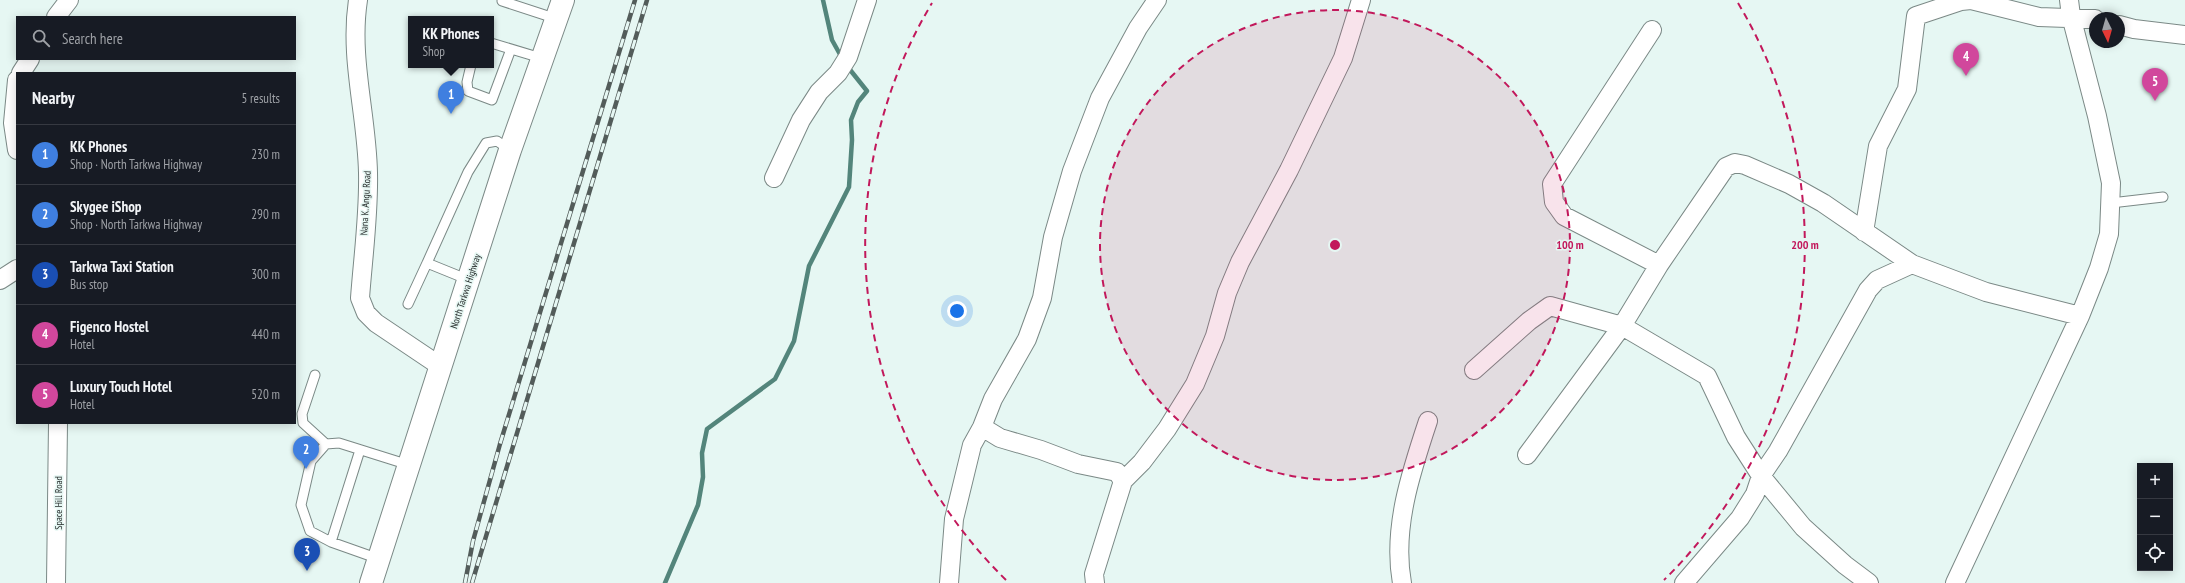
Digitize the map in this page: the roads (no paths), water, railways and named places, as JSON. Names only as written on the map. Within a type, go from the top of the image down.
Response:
[{"type":"main road","name":"North Tarkwa Highway","points":[[371,583],[510,150],[541,58],[560,10]]},
{"type":"street","points":[[57,16],[69,0]]},
{"type":"street","name":"Nana K. Angu Road","points":[[358,0],[355,16],[356,54],[368,173],[360,298],[366,313],[376,323],[440,366]]},
{"type":"street","points":[[774,178],[801,120],[819,92],[838,73],[848,57],[867,0]]},
{"type":"street","points":[[949,583],[951,546],[960,492],[972,445],[982,427],[993,399],[1028,339],[1042,298],[1053,237],[1072,171],[1100,98],[1138,28],[1157,0]]},
{"type":"street","points":[[1095,583],[1094,574],[1123,481],[1142,462],[1167,429],[1195,384],[1215,336],[1227,293],[1240,262],[1293,164],[1343,58],[1361,0]]},
{"type":"street","points":[[1864,232],[1878,146],[1907,89],[1916,16],[1961,1],[1971,0],[2039,17],[2070,8],[2089,16]]},
{"type":"street","points":[[1955,583],[2080,316],[2105,252],[2109,234],[2111,183],[2106,156],[2070,8]]},
{"type":"street","points":[[2125,26],[2134,29],[2185,35]]},
{"type":"street","points":[[1652,30],[1552,184],[1554,202],[1564,216],[1659,265]]},
{"type":"street","points":[[22,72],[29,60]]},
{"type":"street","points":[[16,91],[13,123],[16,143]]},
{"type":"street","points":[[1527,456],[1622,326],[1659,265],[1726,167],[1735,163],[1745,165],[1789,184],[1823,203],[1912,264],[1986,292],[2080,316]]},
{"type":"street","points":[[1684,583],[1740,518],[1755,494],[1761,476],[1778,451],[1868,290],[1877,280],[1912,264]]},
{"type":"street","points":[[0,280],[16,270]]},
{"type":"street","points":[[1474,370],[1529,321],[1550,306],[1622,326],[1706,376],[1736,437],[1761,476],[1803,526],[1839,560],[1869,583]]},
{"type":"street","points":[[1402,583],[1399,568],[1402,526],[1408,486],[1428,421]]},
{"type":"street","name":"Space Hill Road","points":[[56,583],[58,424]]},
{"type":"street","points":[[982,427],[1000,438],[1041,450],[1078,464],[1117,472],[1123,481]]},
{"type":"lane","points":[[502,1],[560,10]]},
{"type":"lane","points":[[494,45],[511,48],[541,58]]},
{"type":"lane","points":[[470,68],[467,82],[468,91],[492,100],[511,48]]},
{"type":"lane","points":[[408,304],[468,172],[486,143],[497,141],[510,150]]},
{"type":"lane","points":[[2111,203],[2163,197]]},
{"type":"lane","points":[[427,263],[469,280]]},
{"type":"lane","points":[[315,375],[302,414],[303,423],[326,444]]},
{"type":"lane","points":[[379,559],[331,542],[310,531],[301,505],[311,461],[326,444],[339,443],[409,465]]},
{"type":"lane","points":[[331,542],[360,450]]},
{"type":"waterway","points":[[823,0],[832,40],[842,58]]},
{"type":"waterway","points":[[665,583],[698,505],[703,477],[702,453],[707,429],[775,379],[794,341],[809,266],[849,187],[852,140],[851,120],[858,102],[867,91],[847,66]]},
{"type":"railway","points":[[465,583],[473,541],[500,444],[635,0]]},
{"type":"railway","points":[[472,583],[647,0]]},
{"type":"place","name":"Figenco Hostel","points":[[1966,76]]},
{"type":"place","name":"Luxury Touch Hotel","points":[[2155,101]]},
{"type":"place","name":"KK Phones","points":[[451,114]]},
{"type":"place","name":"Skygee iShop","points":[[306,469]]},
{"type":"place","name":"Tarkwa Taxi Station","points":[[307,571]]}]
